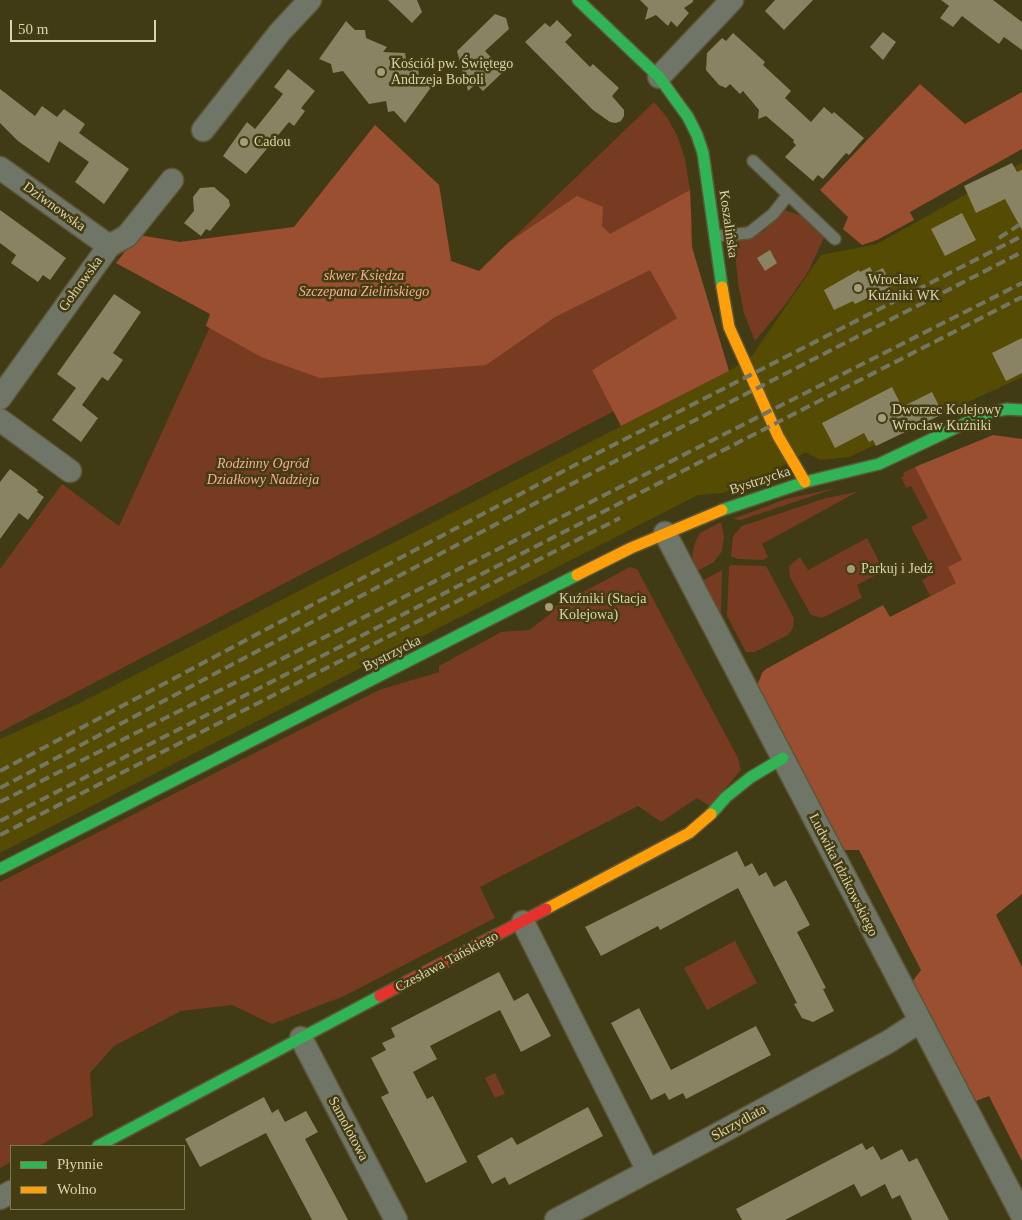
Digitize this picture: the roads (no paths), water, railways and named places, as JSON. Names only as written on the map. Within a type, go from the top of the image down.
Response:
[{"type":"street","points":[[203,130],[280,32],[310,0]]},
{"type":"street","name":"Koszalińska","points":[[578,0],[659,77],[684,110],[697,134],[703,154],[724,305],[729,327],[778,436],[804,482]]},
{"type":"street","points":[[659,77],[732,0]]},
{"type":"street","name":"Dziwnowska","points":[[0,168],[109,246]]},
{"type":"street","name":"Gołnowska","points":[[0,398],[109,246],[127,236],[172,180]]},
{"type":"street","name":"Bystrzycka","points":[[0,869],[631,548],[721,510],[804,482],[878,464],[987,413],[1006,408],[1022,410]]},
{"type":"street","points":[[0,420],[70,470]]},
{"type":"street","name":"Ludwika Idzikowskiego","points":[[665,533],[1022,1216]]},
{"type":"street","name":"Czesława Tańskiego","points":[[100,1145],[689,833],[709,816],[726,797],[751,777],[783,758]]},
{"type":"street","points":[[523,922],[648,1171]]},
{"type":"street","name":"Skrzydlata","points":[[556,1220],[880,1046],[920,1022]]},
{"type":"street","name":"Samolotowa","points":[[301,1038],[396,1220]]},
{"type":"lane","points":[[752,161],[835,239]]},
{"type":"lane","points":[[715,236],[749,233],[773,214],[788,195]]},
{"type":"railway","points":[[999,238],[1022,223]]},
{"type":"railway","points":[[0,771],[588,458],[1022,236]]},
{"type":"railway","points":[[0,788],[596,471],[1022,252]]},
{"type":"railway","points":[[0,802],[1022,283]]},
{"type":"railway","points":[[0,821],[1022,297]]},
{"type":"railway","points":[[0,835],[620,518]]},
{"type":"place","name":"Kościół pw. Świętego Andrzeja Boboli","points":[[381,72]]},
{"type":"place","name":"Cadou","points":[[244,142]]},
{"type":"place","name":"Wrocław Kuźniki WK","points":[[858,288]]},
{"type":"place","name":"Dworzec Kolejowy Wrocław Kuźniki","points":[[882,418]]},
{"type":"place","name":"Parkuj i Jedź","points":[[851,569]]},
{"type":"place","name":"Kuźniki (Stacja Kolejowa)","points":[[549,607]]},
{"type":"park label","name":"skwer Księdza Szczepana Zielińskiego","points":[[364,284]]},
{"type":"park label","name":"Rodzinny Ogród Działkowy Nadzieja","points":[[263,472]]}]
